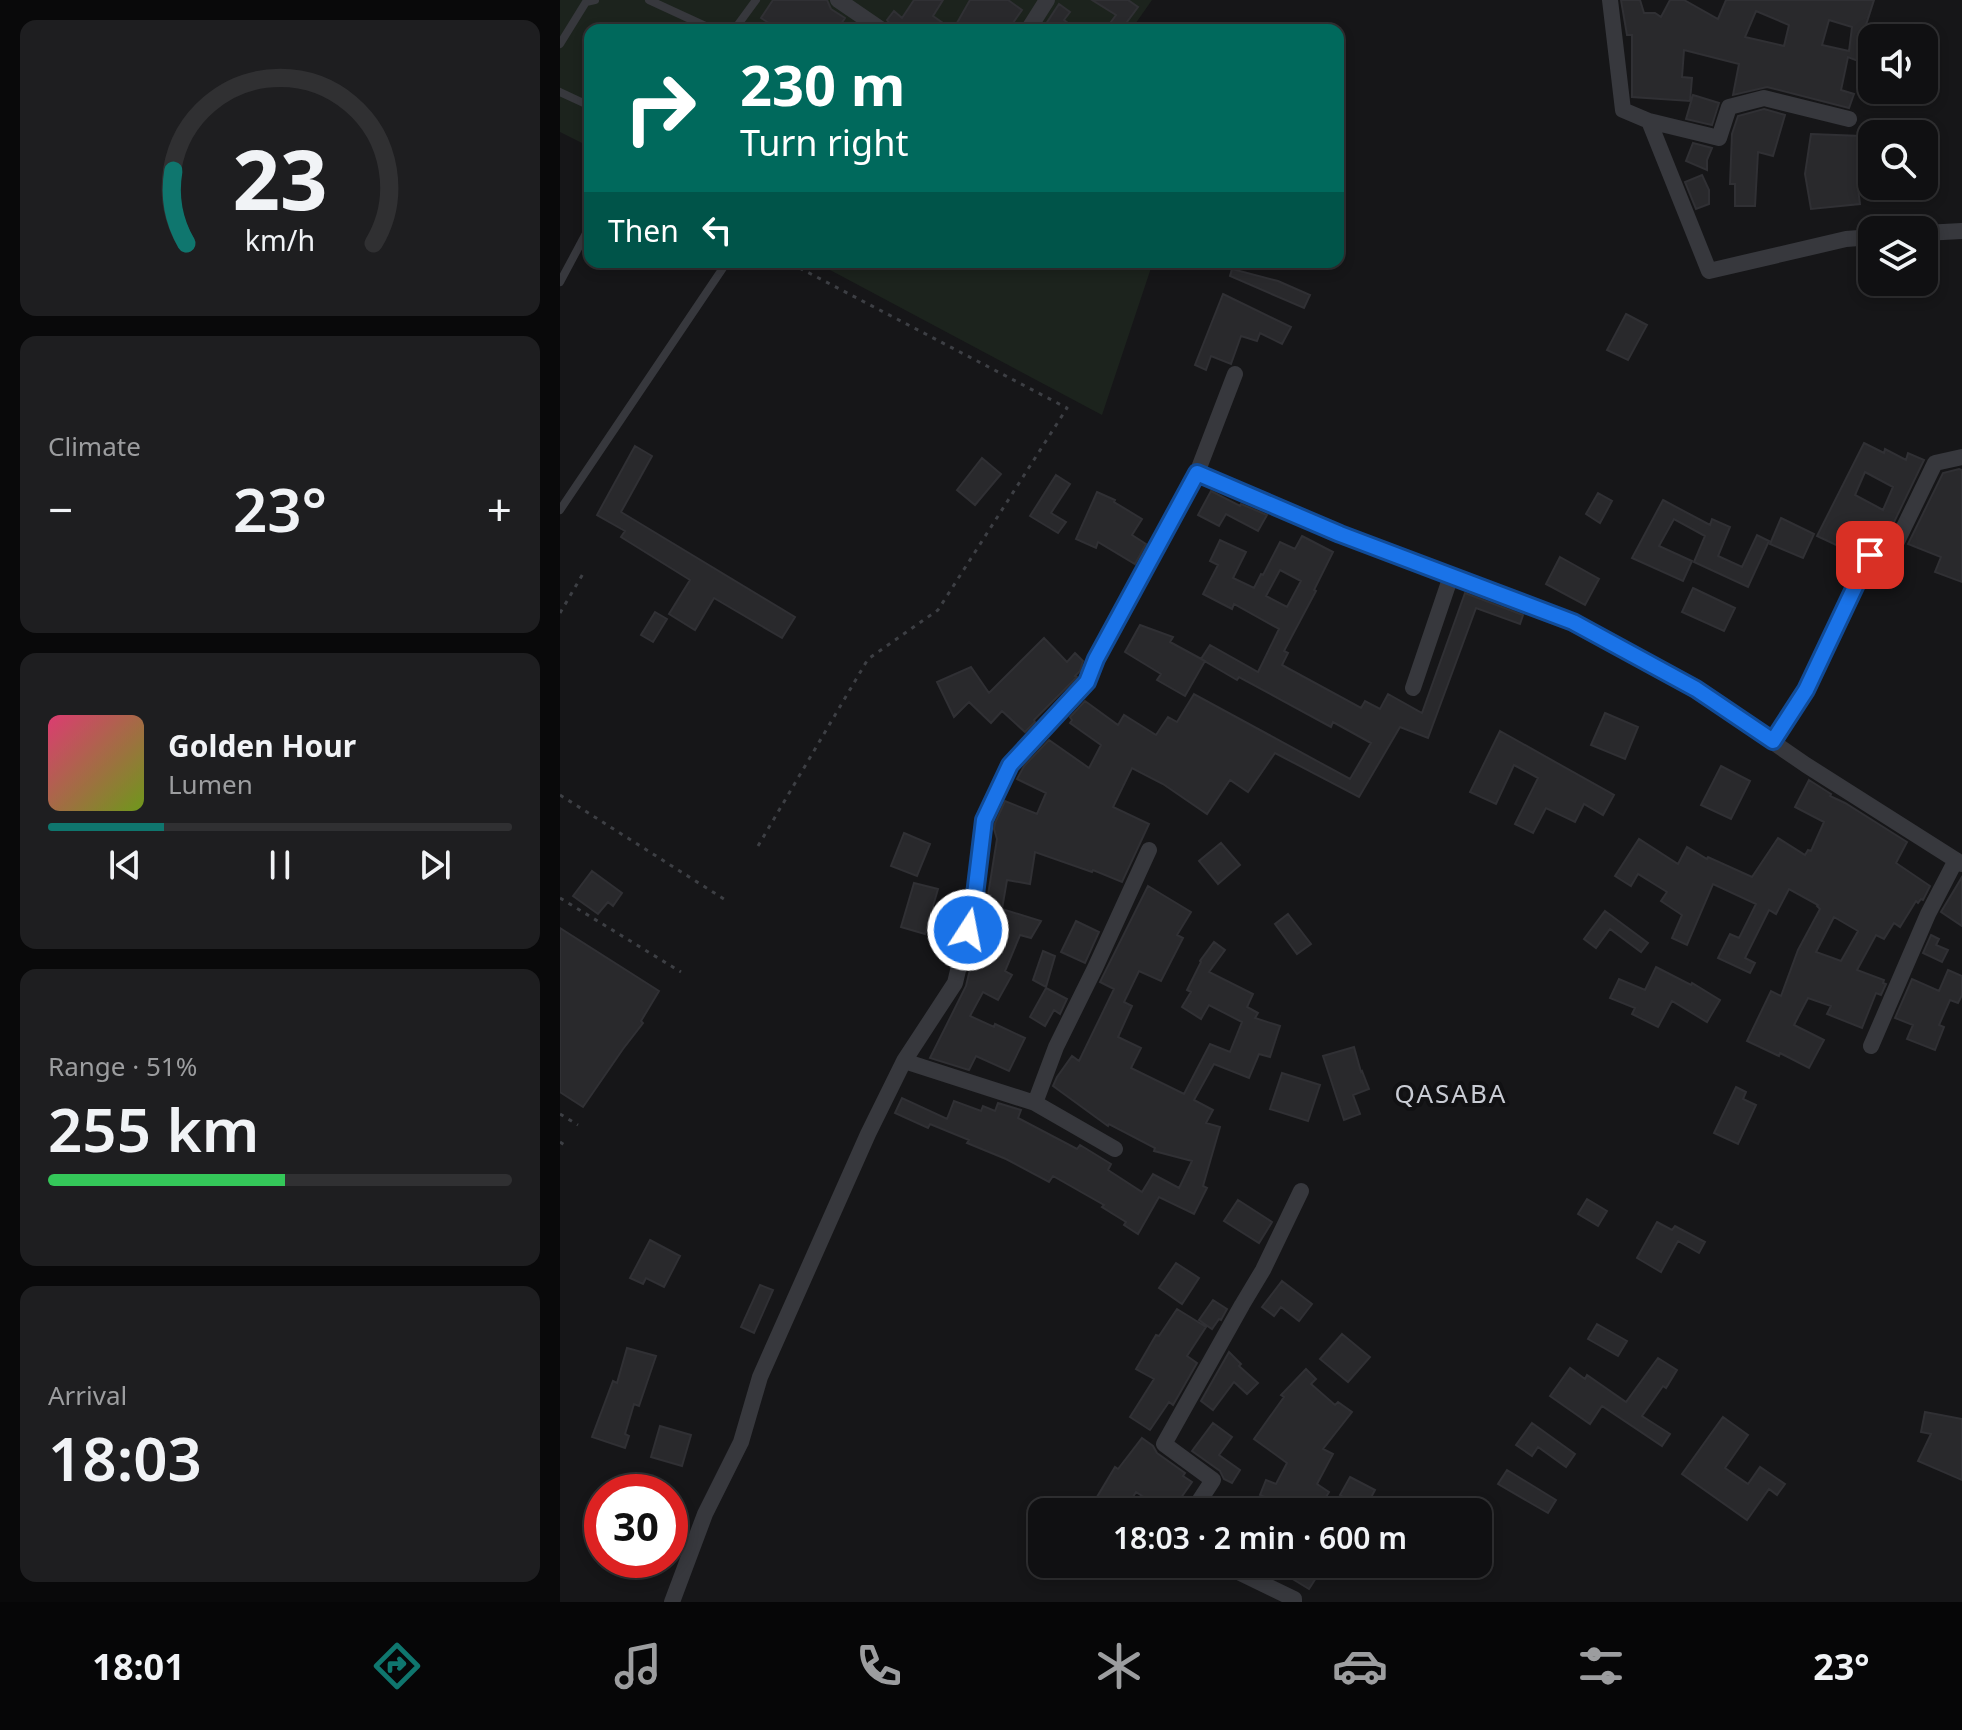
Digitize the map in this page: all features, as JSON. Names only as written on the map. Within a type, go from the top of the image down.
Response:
[{"type":"street","points":[[838,0],[873,24]]},
{"type":"street","points":[[1032,24],[1047,0]]},
{"type":"street","points":[[1610,0],[1623,110],[1649,121],[1719,138],[1729,107],[1764,98],[1849,119]]},
{"type":"street","points":[[1649,121],[1709,271],[1858,238]]},
{"type":"street","points":[[1938,232],[1962,231]]},
{"type":"street","points":[[672,1602],[705,1514],[741,1442],[760,1377],[868,1134],[904,1061],[955,983],[974,903],[984,820],[1010,765],[1087,682],[1096,659],[1197,473],[1235,374]]},
{"type":"street","points":[[1773,741],[1806,690],[1870,555],[1888,560],[1935,463],[1962,457]]},
{"type":"street","points":[[1197,473],[1340,534],[1573,622],[1696,689],[1806,765],[1959,862],[1928,914],[1871,1046]]},
{"type":"street","points":[[1413,688],[1451,576]]},
{"type":"street","points":[[1035,1103],[1056,1047],[1149,850]]},
{"type":"street","points":[[904,1061],[1035,1103],[1115,1149]]},
{"type":"street","points":[[1201,1498],[1213,1480],[1164,1444],[1263,1270],[1301,1191]]},
{"type":"street","points":[[1251,1578],[1294,1599],[1294,1602]]},
{"type":"lane","points":[[560,44],[586,2],[595,0]]},
{"type":"lane","points":[[649,0],[701,24]]},
{"type":"lane","points":[[738,24],[756,0]]},
{"type":"lane","points":[[560,92],[584,103]]},
{"type":"lane","points":[[560,282],[584,237]]},
{"type":"lane","points":[[560,510],[723,268]]},
{"type":"path","points":[[758,846],[868,659],[938,610],[1067,408],[799,268]]},
{"type":"path","points":[[560,613],[584,572]]},
{"type":"path","points":[[560,795],[727,901]]},
{"type":"path","points":[[560,898],[681,972]]},
{"type":"path","points":[[560,1114],[578,1125]]},
{"type":"path","points":[[560,1142],[566,1146]]},
{"type":"shaded area","points":[[560,0],[1152,0],[1135,24],[584,24],[584,144],[560,132]]},
{"type":"shaded area","points":[[826,268],[1151,268],[1102,415]]},
{"type":"building","points":[[773,0],[827,0],[831,9],[845,18],[841,24],[770,24],[761,18]]},
{"type":"building","points":[[914,0],[943,0],[933,16],[944,24],[890,24],[887,20],[894,11],[902,18]]},
{"type":"building","points":[[970,0],[1008,0],[1022,10],[1012,24],[956,24]]},
{"type":"building","points":[[1092,0],[1128,0],[1138,7],[1125,24],[1109,24],[1116,15]]},
{"type":"building","points":[[1621,0],[1640,0],[1644,13],[1655,13],[1661,17],[1670,0],[1684,0],[1718,19],[1726,0],[1874,0],[1866,24],[1858,24],[1858,61],[1848,57],[1841,90],[1854,94],[1849,108],[1767,87],[1733,95],[1739,64],[1684,50],[1682,77],[1692,78],[1690,101],[1632,97],[1632,35],[1627,35]],"holes":[[[1756,11],[1789,25],[1784,46],[1745,37]],[[1829,20],[1852,27],[1849,51],[1822,45]]]},
{"type":"building","points":[[1059,4],[1070,12],[1064,20],[1069,24],[1046,24]]},
{"type":"building","points":[[1693,95],[1719,103],[1712,125],[1686,119]]},
{"type":"building","points":[[1764,109],[1785,115],[1773,156],[1758,152],[1755,206],[1735,206],[1735,184],[1730,184],[1732,134],[1738,116]]},
{"type":"building","points":[[1811,134],[1858,136],[1860,204],[1811,209],[1805,174]]},
{"type":"building","points":[[1693,143],[1712,148],[1707,170],[1686,161]]},
{"type":"building","points":[[1702,175],[1709,190],[1709,204],[1696,209],[1685,182]]},
{"type":"building","points":[[1232,269],[1278,281],[1310,295],[1304,308],[1230,276]]},
{"type":"building","points":[[1223,294],[1291,327],[1282,344],[1260,333],[1257,341],[1241,336],[1231,364],[1211,356],[1206,370],[1195,365]]},
{"type":"building","points":[[1626,314],[1647,325],[1628,360],[1607,350]]},
{"type":"building","points":[[1864,443],[1906,460],[1908,453],[1924,460],[1883,545],[1860,533],[1851,552],[1817,536]],"holes":[[[1865,472],[1893,487],[1883,510],[1855,495]]]},
{"type":"building","points":[[635,446],[652,456],[621,512],[795,617],[782,638],[714,598],[695,630],[669,614],[690,580],[621,537],[625,531],[597,515]]},
{"type":"building","points":[[982,458],[1001,474],[975,505],[957,490]]},
{"type":"building","points":[[1962,470],[1962,582],[1935,572],[1941,557],[1908,544],[1943,473]]},
{"type":"building","points":[[1056,475],[1070,484],[1051,513],[1066,522],[1058,533],[1030,516]]},
{"type":"building","points":[[1211,491],[1267,515],[1258,531],[1226,514],[1219,526],[1198,515]]},
{"type":"building","points":[[1097,492],[1115,500],[1142,519],[1132,535],[1146,544],[1135,564],[1098,542],[1096,548],[1076,539]]},
{"type":"building","points":[[1598,493],[1612,501],[1600,523],[1586,514]]},
{"type":"building","points":[[1663,500],[1710,525],[1712,519],[1730,527],[1718,556],[1742,567],[1757,535],[1769,541],[1748,587],[1694,562],[1705,536],[1674,519],[1659,546],[1692,561],[1683,581],[1632,558]]},
{"type":"building","points":[[1781,518],[1814,534],[1803,558],[1770,544]]},
{"type":"building","points":[[1302,536],[1333,552],[1284,651],[1288,653],[1282,665],[1361,708],[1365,701],[1380,709],[1388,694],[1422,713],[1465,593],[1523,615],[1520,624],[1476,608],[1428,738],[1400,727],[1359,797],[1275,753],[1248,792],[1230,780],[1207,814],[1163,784],[1132,768],[1113,807],[1149,824],[1122,882],[1035,852],[1030,884],[1007,880],[1002,909],[1041,921],[1031,938],[1020,935],[1005,971],[1012,975],[998,1000],[983,992],[970,1016],[1025,1038],[1009,1071],[976,1056],[969,1070],[930,1058],[966,986],[985,925],[982,924],[991,895],[988,895],[997,839],[995,823],[1005,801],[1037,814],[1046,793],[1017,779],[1024,766],[1049,740],[1089,768],[1101,745],[1070,723],[1070,717],[1085,701],[1118,725],[1124,715],[1156,735],[1168,717],[1177,722],[1194,694],[1350,779],[1371,743],[1333,722],[1331,727],[1201,659],[1210,645],[1258,672],[1279,629],[1234,604],[1232,609],[1203,594],[1218,565],[1210,561],[1220,540],[1246,552],[1233,578],[1254,588],[1280,542],[1295,549]],"holes":[[[1280,570],[1301,581],[1287,607],[1266,596]]]},
{"type":"building","points":[[1560,557],[1599,579],[1585,605],[1546,584]]},
{"type":"building","points":[[1693,588],[1735,608],[1724,631],[1682,612]]},
{"type":"building","points":[[655,612],[667,619],[653,642],[641,635]]},
{"type":"building","points":[[1140,625],[1173,637],[1170,642],[1205,661],[1185,696],[1157,680],[1161,674],[1125,652]]},
{"type":"building","points":[[1044,638],[1067,662],[1075,653],[1083,661],[1077,677],[1025,732],[1002,711],[991,723],[969,702],[954,717],[937,682],[971,667],[989,693]]},
{"type":"building","points":[[1605,713],[1638,727],[1625,759],[1591,745]]},
{"type":"building","points":[[1500,731],[1614,795],[1603,815],[1584,804],[1575,822],[1546,808],[1533,833],[1515,824],[1538,778],[1514,765],[1496,804],[1470,792]]},
{"type":"building","points":[[1721,766],[1750,781],[1731,819],[1701,805]]},
{"type":"building","points":[[1809,780],[1907,842],[1896,863],[1930,886],[1923,900],[1916,901],[1900,927],[1894,923],[1884,939],[1876,935],[1857,970],[1884,980],[1886,984],[1881,995],[1876,993],[1862,1028],[1827,1014],[1831,1006],[1808,998],[1794,1025],[1824,1040],[1809,1068],[1747,1041],[1771,991],[1781,996],[1798,950],[1820,909],[1818,905],[1789,889],[1776,914],[1769,910],[1745,958],[1755,963],[1750,973],[1718,958],[1730,934],[1739,938],[1756,904],[1713,884],[1687,945],[1672,938],[1682,915],[1661,901],[1667,892],[1638,874],[1631,886],[1615,876],[1639,839],[1678,864],[1687,847],[1707,859],[1752,877],[1778,838],[1805,855],[1808,850],[1811,851],[1824,822],[1795,807]],"holes":[[[1834,917],[1858,931],[1841,961],[1816,952]]]},
{"type":"building","points":[[904,833],[930,844],[917,876],[891,866]]},
{"type":"building","points":[[1221,843],[1240,865],[1218,884],[1199,861]]},
{"type":"building","points":[[592,871],[622,893],[613,906],[608,902],[598,914],[573,896]]},
{"type":"building","points":[[1962,877],[1962,926],[1941,912]]},
{"type":"building","points":[[914,883],[938,889],[925,934],[901,927]]},
{"type":"building","points":[[1148,886],[1191,912],[1177,935],[1183,938],[1161,981],[1139,971],[1124,1002],[1132,1006],[1118,1037],[1141,1048],[1131,1068],[1184,1094],[1210,1044],[1230,1052],[1242,1022],[1209,1005],[1201,1019],[1182,1007],[1191,992],[1187,990],[1200,961],[1214,942],[1225,950],[1209,972],[1253,994],[1247,1007],[1258,1013],[1255,1018],[1280,1026],[1270,1057],[1259,1054],[1249,1078],[1214,1064],[1194,1100],[1213,1110],[1206,1123],[1220,1127],[1203,1186],[1207,1188],[1194,1214],[1159,1197],[1138,1234],[1124,1225],[1126,1222],[1102,1207],[1104,1205],[1053,1176],[1049,1182],[967,1143],[969,1140],[930,1124],[928,1128],[895,1113],[902,1098],[947,1119],[954,1101],[981,1111],[983,1106],[995,1111],[998,1103],[1021,1110],[1018,1118],[1077,1149],[1080,1145],[1111,1164],[1108,1170],[1142,1192],[1153,1174],[1179,1188],[1192,1161],[1154,1151],[1155,1148],[1108,1126],[1053,1086],[1072,1056],[1079,1061],[1114,989],[1100,982]]},
{"type":"building","points":[[1605,911],[1648,943],[1641,952],[1610,929],[1596,948],[1584,939]]},
{"type":"building","points":[[1288,914],[1311,944],[1297,954],[1275,924]]},
{"type":"building","points":[[1076,921],[1099,932],[1085,963],[1061,952]]},
{"type":"building","points":[[560,928],[659,991],[641,1021],[643,1023],[583,1107],[560,1092]]},
{"type":"building","points":[[1931,935],[1939,939],[1936,945],[1948,950],[1942,962],[1923,953]]},
{"type":"building","points":[[1043,951],[1055,956],[1046,987],[1033,980]]},
{"type":"building","points":[[1656,967],[1720,1000],[1707,1022],[1672,1001],[1658,1027],[1632,1014],[1635,1008],[1610,998],[1619,979],[1645,990]]},
{"type":"building","points":[[1948,970],[1962,976],[1962,995],[1958,1003],[1950,1000],[1939,1025],[1944,1027],[1935,1050],[1907,1039],[1913,1025],[1895,1018],[1912,979],[1939,991]]},
{"type":"building","points":[[1046,988],[1067,999],[1060,1014],[1054,1010],[1045,1026],[1030,1017]]},
{"type":"building","points":[[1354,1047],[1369,1089],[1353,1095],[1360,1114],[1344,1120],[1323,1056]]},
{"type":"building","points":[[1282,1073],[1320,1085],[1308,1121],[1270,1109]]},
{"type":"building","points":[[1736,1087],[1746,1092],[1743,1099],[1756,1105],[1738,1144],[1714,1133]]},
{"type":"building","points":[[1587,1199],[1607,1211],[1598,1226],[1578,1214]]},
{"type":"building","points":[[1238,1200],[1272,1222],[1259,1243],[1224,1221]]},
{"type":"building","points":[[1657,1222],[1672,1230],[1675,1226],[1705,1242],[1699,1253],[1678,1241],[1661,1272],[1637,1258]]},
{"type":"building","points":[[650,1240],[680,1256],[664,1287],[646,1278],[643,1284],[630,1278]]},
{"type":"building","points":[[1176,1263],[1199,1278],[1182,1304],[1159,1288]]},
{"type":"building","points":[[1282,1281],[1312,1304],[1299,1321],[1281,1307],[1274,1316],[1262,1307]]},
{"type":"building","points":[[760,1285],[773,1290],[754,1333],[741,1327]]},
{"type":"building","points":[[1213,1300],[1227,1309],[1212,1329],[1199,1320]]},
{"type":"building","points":[[1177,1309],[1206,1327],[1187,1356],[1197,1363],[1173,1405],[1169,1402],[1150,1430],[1130,1417],[1154,1379],[1136,1369],[1156,1335],[1159,1336]]},
{"type":"building","points":[[1597,1324],[1627,1341],[1618,1356],[1588,1339]]},
{"type":"building","points":[[1342,1334],[1370,1357],[1348,1382],[1320,1359]]},
{"type":"building","points":[[627,1348],[656,1356],[639,1406],[634,1404],[625,1434],[629,1436],[625,1448],[592,1437],[613,1381],[617,1383]]},
{"type":"building","points":[[1229,1352],[1258,1383],[1247,1394],[1234,1382],[1213,1410],[1201,1401]]},
{"type":"building","points":[[1658,1358],[1677,1370],[1642,1416],[1670,1434],[1662,1446],[1602,1406],[1590,1424],[1550,1396],[1570,1368],[1585,1379],[1587,1375],[1626,1402]]},
{"type":"building","points":[[1306,1369],[1316,1379],[1311,1384],[1335,1405],[1338,1402],[1352,1412],[1323,1449],[1333,1454],[1317,1484],[1329,1492],[1325,1498],[1267,1498],[1260,1495],[1266,1480],[1276,1484],[1287,1463],[1254,1439],[1284,1397],[1281,1395]]},
{"type":"building","points":[[1925,1412],[1962,1419],[1962,1480],[1918,1461],[1931,1434],[1921,1432]]},
{"type":"building","points":[[1723,1417],[1748,1435],[1725,1468],[1748,1484],[1760,1467],[1785,1484],[1777,1495],[1769,1489],[1747,1520],[1682,1474]]},
{"type":"building","points":[[1213,1423],[1232,1437],[1219,1455],[1240,1470],[1232,1483],[1192,1451]]},
{"type":"building","points":[[1532,1423],[1575,1454],[1566,1467],[1538,1447],[1532,1456],[1516,1445]]},
{"type":"building","points":[[660,1426],[691,1435],[682,1466],[651,1457]]},
{"type":"building","points":[[1142,1438],[1192,1482],[1181,1498],[1145,1498],[1136,1492],[1132,1498],[1097,1497],[1115,1467],[1118,1469]]},
{"type":"building","points":[[1507,1470],[1556,1500],[1548,1513],[1498,1484]]},
{"type":"building","points":[[1350,1477],[1375,1490],[1371,1498],[1345,1498],[1340,1495]]},
{"type":"building","points":[[1291,1578],[1316,1578],[1309,1589]]},
{"type":"district","name":"QASABA","points":[[1451,1093]]},
{"type":"route","points":[[968,930],[984,820],[1010,765],[1087,682],[1096,659],[1197,473],[1340,534],[1573,622],[1696,689],[1773,741],[1806,690],[1870,555]]}]
